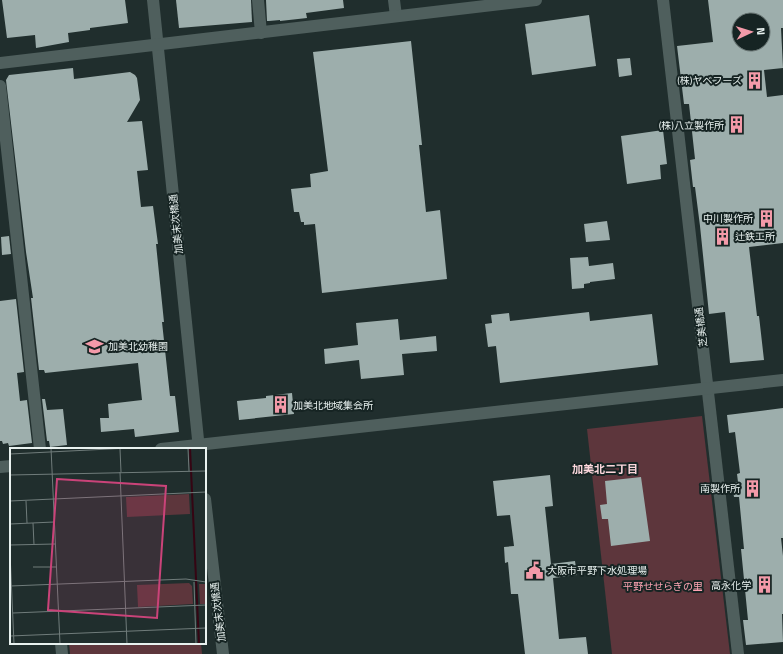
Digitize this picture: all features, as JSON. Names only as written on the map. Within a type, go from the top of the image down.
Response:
[{"type":"street","name":"加美末次橋通","points":[[153,0],[199,447]]},
{"type":"street","points":[[258,0],[262,33]]},
{"type":"street","points":[[394,0],[396,16]]},
{"type":"street","points":[[0,64],[530,0]]},
{"type":"street","name":"芝美橋通","points":[[664,0],[738,654]]},
{"type":"street","points":[[0,86],[40,448]]},
{"type":"street","points":[[180,448],[783,380]]},
{"type":"street","points":[[0,467],[10,466]]},
{"type":"street","name":"加美末次橋通","points":[[206,508],[223,654]]},
{"type":"street","points":[[61,644],[62,654]]},
{"type":"green space","name":"平野せせらぎの里","points":[[702,416],[730,654],[612,654],[587,429]]},
{"type":"green space","points":[[69,644],[201,644],[202,654],[70,654]]},
{"type":"building","points":[[2,0],[125,0],[128,23],[90,28],[90,30],[68,33],[69,42],[36,48],[35,35],[7,38]]},
{"type":"building","points":[[176,0],[251,0],[252,22],[179,28]]},
{"type":"building","points":[[266,0],[343,0],[344,8],[306,13],[307,18],[267,21]]},
{"type":"building","points":[[708,0],[783,0],[783,28],[781,28],[783,68],[764,70],[767,97],[783,95],[783,243],[749,247],[764,360],[730,363],[725,312],[709,314],[700,226],[690,160],[695,159],[689,104],[684,104],[677,46],[713,42]]},
{"type":"building","points":[[589,15],[596,66],[532,75],[525,24]]},
{"type":"building","points":[[411,41],[422,145],[419,145],[426,212],[440,210],[447,279],[322,293],[315,224],[304,225],[304,222],[301,222],[299,212],[294,212],[291,189],[311,187],[310,174],[328,171],[313,52]]},
{"type":"building","points":[[630,58],[632,75],[619,77],[617,59]]},
{"type":"building","points":[[73,68],[74,79],[130,72],[137,78],[140,100],[127,122],[142,121],[148,170],[137,171],[141,207],[153,206],[158,244],[156,244],[164,322],[162,322],[170,396],[175,396],[179,432],[135,437],[134,429],[101,432],[100,418],[109,418],[108,404],[142,400],[138,363],[45,373],[44,370],[39,370],[31,298],[33,298],[26,252],[6,80],[9,75]]},
{"type":"building","points":[[663,130],[667,164],[660,165],[661,179],[627,184],[621,136]]},
{"type":"building","points":[[607,221],[610,240],[586,242],[584,224]]},
{"type":"building","points":[[9,236],[11,254],[2,255],[1,237]]},
{"type":"building","points":[[588,257],[589,266],[613,263],[615,279],[590,282],[584,284],[584,288],[572,289],[570,258]]},
{"type":"building","points":[[16,299],[24,372],[17,373],[20,401],[27,400],[32,443],[9,446],[8,443],[3,444],[2,441],[0,441],[0,301]]},
{"type":"building","points":[[589,312],[590,321],[652,314],[658,365],[500,383],[496,346],[488,347],[485,324],[492,323],[491,315],[509,313],[510,321]]},
{"type":"building","points":[[398,319],[400,340],[436,336],[437,351],[402,354],[404,375],[361,379],[359,360],[325,364],[324,349],[358,345],[356,323]]},
{"type":"building","points":[[292,393],[294,414],[239,420],[237,401],[266,398],[266,396]]},
{"type":"building","points":[[42,399],[45,399],[47,410],[63,409],[67,445],[50,447],[49,441],[47,441]]},
{"type":"building","points":[[783,408],[783,538],[781,538],[783,556],[783,642],[746,645],[743,620],[748,620],[741,549],[744,549],[739,497],[734,497],[732,483],[738,482],[737,474],[740,473],[735,432],[729,433],[727,415]]},
{"type":"building","name":"大阪市平野下水処理場","points":[[550,475],[553,506],[545,507],[551,564],[575,561],[577,575],[553,578],[559,639],[586,637],[588,654],[525,654],[518,594],[511,594],[508,562],[505,563],[504,547],[514,546],[510,515],[497,516],[493,481]]},
{"type":"building","points":[[641,477],[650,541],[611,546],[608,519],[602,519],[600,505],[607,504],[605,481]]},
{"type":"place","name":"(株)ヤベフーズ","points":[[755,80]]},
{"type":"place","name":"(株)八立製作所","points":[[737,125]]},
{"type":"place","name":"中川製作所","points":[[766,218]]},
{"type":"place","name":"辻鉄工所","points":[[722,236]]},
{"type":"place","name":"加美北幼稚園","points":[[95,346]]},
{"type":"place","name":"加美北地域集会所","points":[[280,405]]},
{"type":"place","name":"南製作所","points":[[753,488]]},
{"type":"place","name":"大阪市平野下水処理場","points":[[534,570]]},
{"type":"place","name":"高永化学","points":[[764,585]]},
{"type":"district","name":"加美北二丁目","points":[[605,469]]}]
